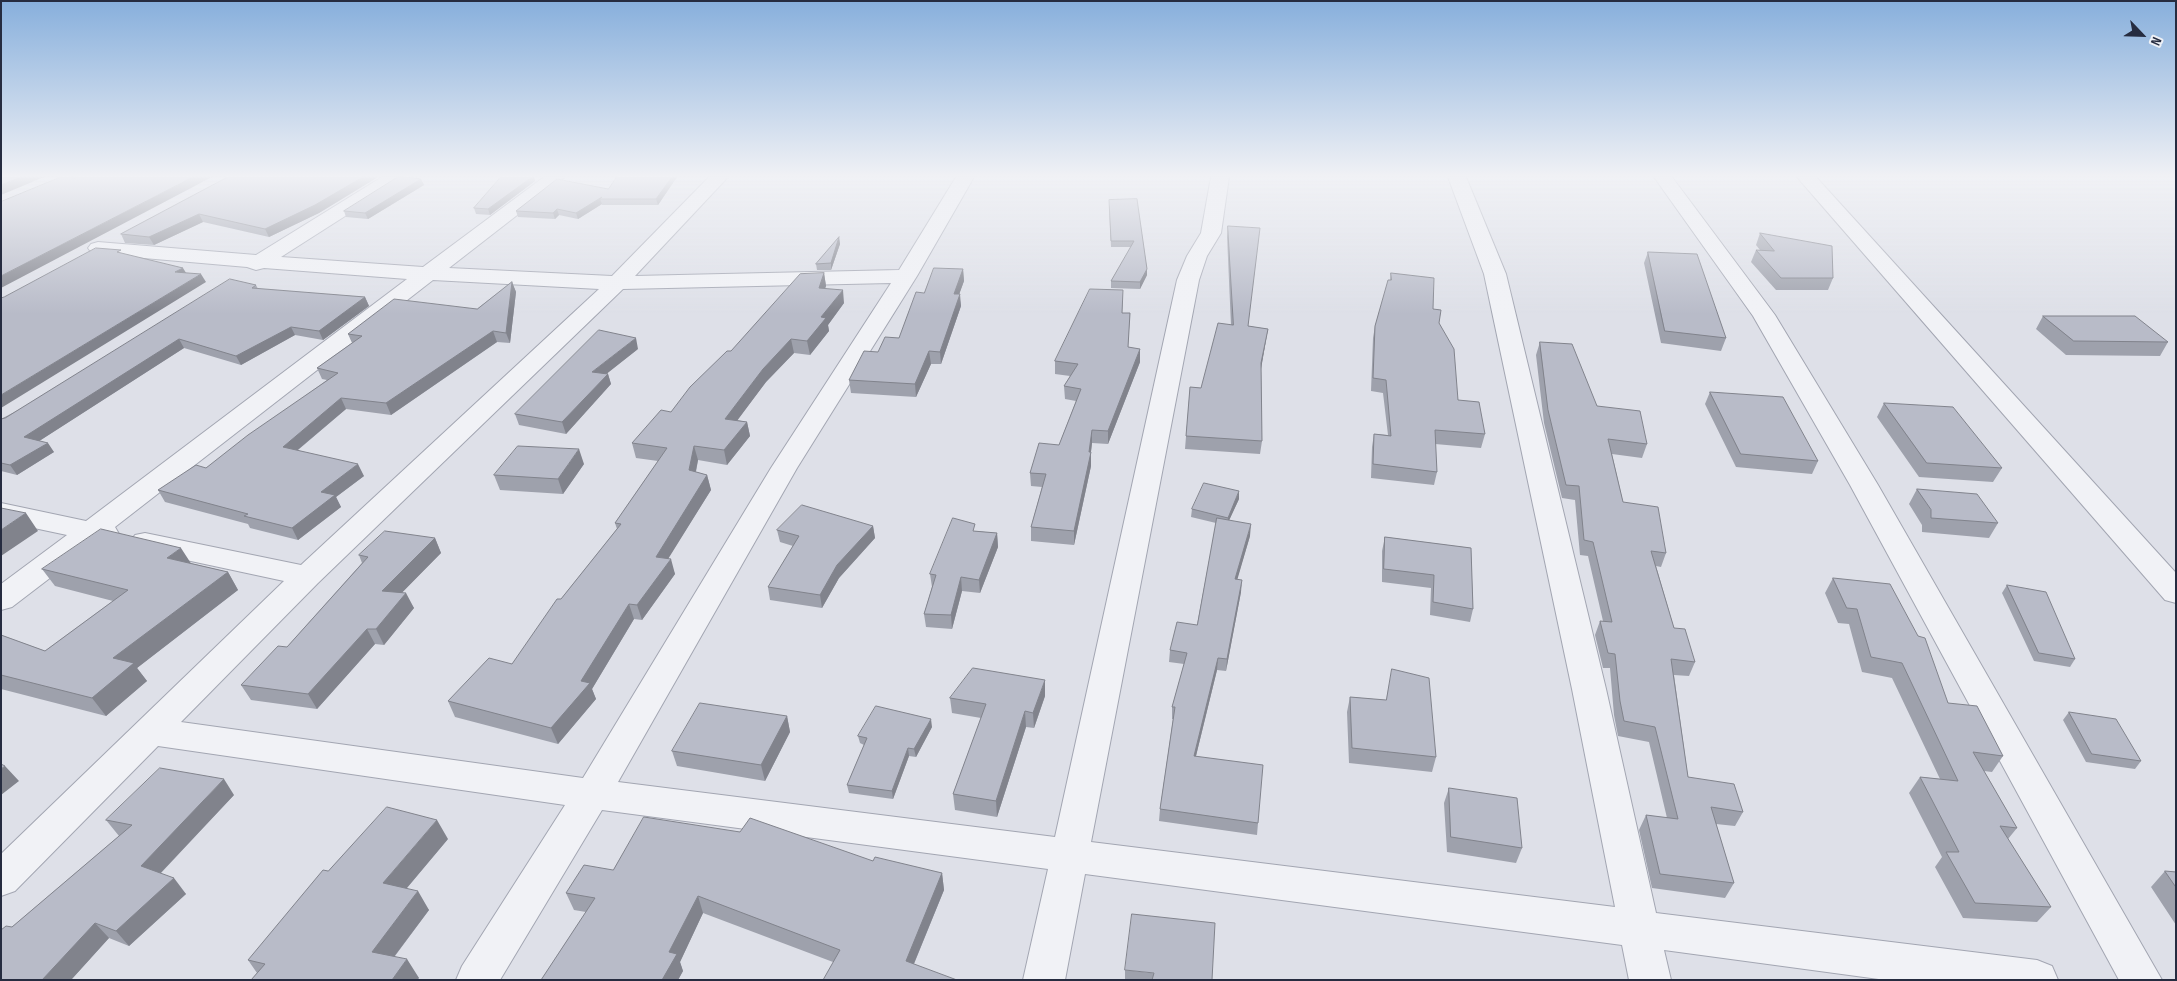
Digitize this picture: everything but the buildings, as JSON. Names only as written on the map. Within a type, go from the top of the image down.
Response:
[{"type":"street","points":[[227,282],[322,223]]},
{"type":"street","points":[[1,600],[94,531],[494,223]]},
{"type":"street","points":[[1,879],[308,576],[617,283],[675,223]]},
{"type":"street","points":[[477,980],[592,794],[784,468],[938,223]]},
{"type":"street","points":[[1044,980],[1188,280],[1197,256],[1211,233],[1213,223]]},
{"type":"street","points":[[1474,223],[1494,274],[1591,699],[1650,980]]},
{"type":"street","points":[[1697,223],[1764,315],[1864,485],[2141,980]]},
{"type":"street","points":[[1847,223],[2176,593]]},
{"type":"street","points":[[132,229],[89,253],[260,262],[372,271],[617,283],[906,276]]},
{"type":"street","points":[[1,512],[308,576]]},
{"type":"street","points":[[149,732],[592,794],[1639,929],[1932,973],[2036,980]]}]
